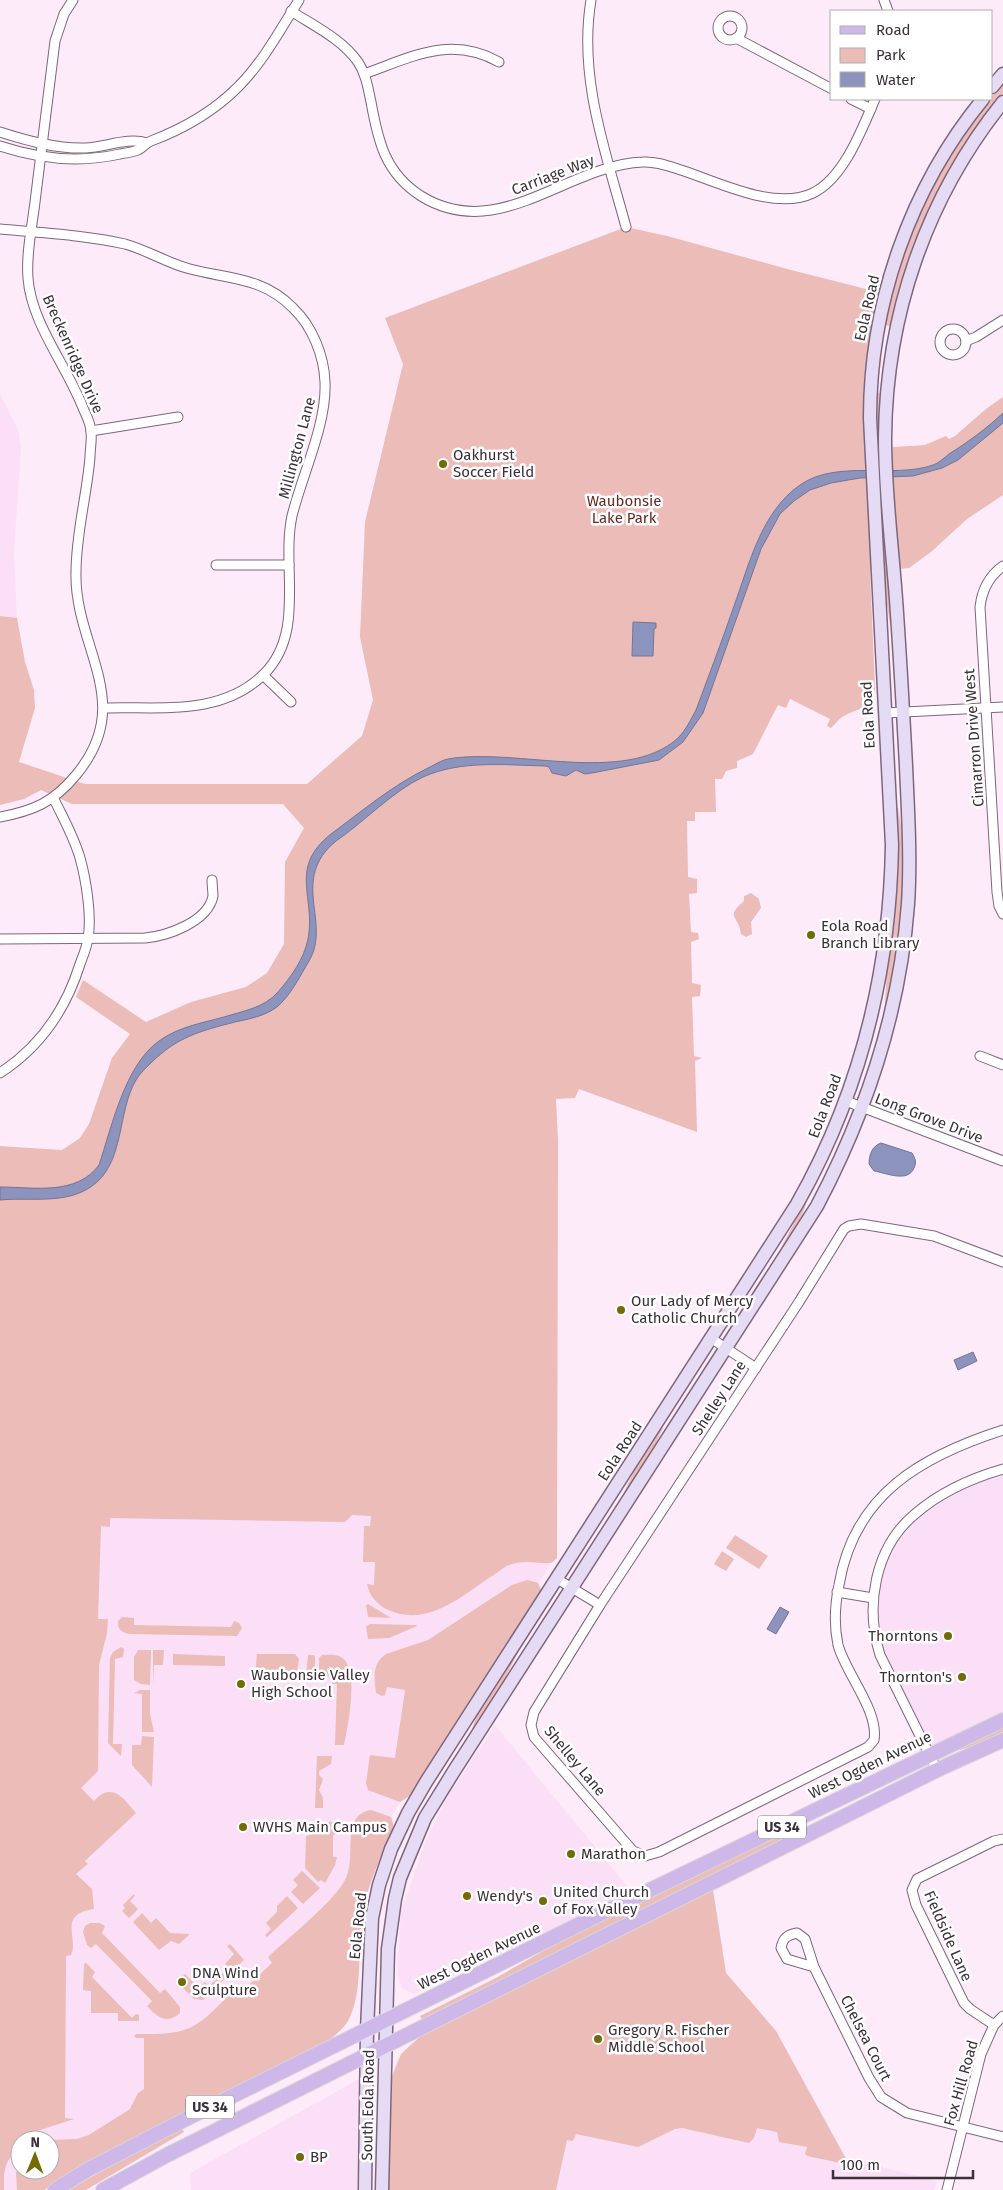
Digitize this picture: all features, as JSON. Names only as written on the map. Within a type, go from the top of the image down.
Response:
[{"type":"main road","points":[[993,87],[1003,74]]},
{"type":"main road","name":"Eola Road","points":[[367,2030],[372,1918],[378,1885],[394,1842],[423,1786],[712,1339],[806,1189],[846,1101],[869,1028],[875,1002],[889,912],[892,845],[870,418],[870,379],[876,337],[892,272],[914,211],[937,165],[962,126],[982,100]]},
{"type":"main road","points":[[385,2020],[388,1941],[400,1878],[425,1818],[817,1206],[848,1145],[880,1058],[895,997],[908,905],[910,835],[886,457],[886,403],[893,347],[913,265],[926,228],[945,188],[978,136],[1003,102]]},
{"type":"main road","name":"West Ogden Avenue","points":[[55,2190],[89,2169],[172,2126],[385,2020],[929,1754],[1003,1720]]},
{"type":"main road","name":"US 34","points":[[103,2190],[167,2155],[937,1770],[1003,1740]]},
{"type":"main road","name":"South Eola Road","points":[[382,2190],[385,2020]]},
{"type":"main road","name":"South Eola Road","points":[[365,2190],[367,2030]]},
{"type":"street","name":"Breckenridge Drive","points":[[0,818],[54,799],[68,786],[90,756],[97,740],[104,708],[99,674],[79,607],[76,586],[77,554],[89,470],[92,431],[75,388],[34,305],[28,279],[31,232],[56,35],[64,14],[73,0]]},
{"type":"street","points":[[0,146],[40,156],[69,159],[103,158],[138,150],[147,143],[190,123],[237,88],[262,57],[299,0]]},
{"type":"street","points":[[591,0],[588,27],[588,70],[595,113],[626,227]]},
{"type":"street","name":"Carriage Way","points":[[291,11],[340,43],[358,63],[364,74],[380,145],[388,162],[401,180],[419,194],[441,206],[463,211],[498,210],[610,167],[635,162],[657,163],[766,198],[794,198],[813,193],[828,183],[841,167],[875,100]]},
{"type":"street","points":[[736,38],[830,88]]},
{"type":"street","points":[[364,74],[416,55],[437,50],[464,48],[483,53],[499,62]]},
{"type":"street","points":[[853,100],[871,109]]},
{"type":"street","points":[[0,132],[42,144],[83,148],[138,140],[147,143]]},
{"type":"street","name":"Millington Lane","points":[[0,229],[126,245],[188,268],[252,282],[276,294],[294,308],[308,326],[320,350],[325,393],[322,413],[292,516],[289,613],[286,633],[275,660],[263,675],[233,697],[213,704],[186,707],[104,708]]},
{"type":"street","points":[[966,341],[1003,320]]},
{"type":"street","points":[[92,431],[178,417]]},
{"type":"street","points":[[216,565],[289,565]]},
{"type":"street","name":"Cimarron Drive West","points":[[1003,566],[995,572],[986,586],[981,600],[997,892],[999,906],[1003,914]]},
{"type":"street","points":[[263,675],[291,702]]},
{"type":"street","points":[[884,713],[1003,707]]},
{"type":"street","points":[[0,1073],[29,1050],[52,1022],[70,992],[88,938],[87,898],[83,871],[76,845],[54,799]]},
{"type":"street","points":[[0,939],[153,937],[176,931],[195,920],[208,907],[213,896],[212,880]]},
{"type":"street","points":[[980,1056],[1003,1065]]},
{"type":"street","name":"Long Grove Drive","points":[[846,1101],[1003,1161]]},
{"type":"street","name":"Shelley Lane","points":[[1003,1262],[934,1236],[891,1230],[866,1224],[849,1226],[840,1235],[756,1368],[600,1605],[534,1712],[531,1725],[534,1737],[633,1851],[645,1856],[659,1852],[860,1752],[874,1740],[875,1732],[870,1715],[843,1660],[836,1632],[837,1592],[849,1543],[859,1525],[883,1495],[915,1468],[962,1445],[1003,1430]]},
{"type":"street","points":[[712,1339],[756,1368]]},
{"type":"street","points":[[937,1770],[880,1654],[874,1628],[873,1598],[876,1579],[885,1555],[898,1533],[913,1515],[953,1490],[1003,1469]]},
{"type":"street","points":[[557,1579],[600,1605]]},
{"type":"street","points":[[837,1592],[873,1598]]},
{"type":"street","name":"Fieldside Lane","points":[[994,2025],[964,2003],[916,1905],[912,1890],[917,1879],[1003,1839]]},
{"type":"street","name":"Chelsea Court","points":[[814,1967],[869,2078],[881,2097],[907,2113],[1003,2137]]},
{"type":"street","name":"Fox Hill Road","points":[[947,2190],[980,2054],[994,2025],[1003,2016]]},
{"type":"shaded area","points":[[0,394],[18,429],[21,447],[14,552],[17,618],[0,616]]},
{"type":"shaded area","name":"Waubonsie Valley High School","points":[[558,1140],[557,1558],[551,1563],[539,1583],[541,1590],[497,1662],[411,1795],[400,1802],[391,1817],[394,1827],[366,1897],[359,1937],[357,1996],[348,2022],[343,2027],[44,2190],[0,2190],[0,1296]]},
{"type":"shaded area","points":[[1003,1466],[1003,1715],[920,1751],[876,1654],[870,1629],[871,1589],[878,1564],[921,1506]]},
{"type":"shaded area","points":[[495,1725],[632,1892],[414,1994],[402,1988],[397,1975],[401,1911],[426,1840],[445,1801]]},
{"type":"shaded area","name":"Gregory R. Fischer Middle School","points":[[713,1890],[726,1973],[776,2031],[846,2158],[937,2181],[934,2190],[388,2190],[391,2079],[397,2061],[410,2044]]},
{"type":"shaded area","points":[[359,2079],[358,2190],[191,2190],[190,2173]]},
{"type":"green space","points":[[1003,83],[1003,93],[964,147],[933,203],[908,262],[891,326],[884,325],[901,264],[923,206],[953,150],[988,100],[993,100],[993,95]]},
{"type":"green space","name":"Waubonsie Lake Park","points":[[626,227],[667,236],[878,292],[864,377],[865,449],[876,448],[876,394],[878,392],[881,395],[880,448],[925,445],[946,436],[949,439],[1003,397],[1003,495],[967,519],[931,552],[909,568],[889,570],[892,625],[890,625],[882,570],[870,571],[875,689],[871,701],[863,708],[842,717],[831,728],[827,726],[830,719],[790,699],[786,708],[778,705],[753,754],[737,761],[737,768],[726,771],[722,779],[715,779],[716,812],[695,812],[695,821],[687,821],[688,877],[697,879],[697,893],[689,894],[691,932],[698,933],[699,939],[691,942],[692,983],[701,985],[700,996],[692,997],[694,1056],[702,1058],[695,1061],[697,1132],[579,1089],[575,1098],[556,1099],[558,1140],[557,1558],[551,1563],[525,1562],[509,1565],[442,1608],[416,1615],[388,1610],[374,1600],[368,1588],[367,1584],[374,1585],[375,1562],[363,1562],[364,1526],[370,1526],[371,1516],[352,1515],[345,1522],[110,1518],[110,1527],[101,1526],[98,1619],[108,1619],[107,1633],[99,1665],[98,1771],[81,1788],[94,1801],[107,1792],[113,1792],[123,1798],[136,1813],[85,1861],[88,1864],[76,1874],[92,1889],[94,1909],[76,1916],[72,1928],[73,1949],[71,1955],[66,1956],[65,2118],[74,2119],[40,2130],[10,2130],[10,2158],[6,2165],[4,2190],[0,2190],[0,1146],[62,1150],[80,1138],[89,1124],[112,1058],[130,1034],[76,997],[83,980],[146,1022],[191,1002],[246,987],[267,973],[284,944],[285,862],[304,828],[283,804],[72,804],[41,790],[24,799],[0,805],[0,616],[17,618],[25,662],[34,690],[35,708],[19,762],[85,784],[307,784],[362,736],[373,700],[360,637],[365,522],[403,364],[385,318]]},
{"type":"green space","points":[[896,808],[898,808],[902,833],[902,907],[887,1005],[885,1004],[887,967],[895,914]]},
{"type":"green space","points":[[751,893],[759,899],[761,908],[751,922],[752,934],[746,937],[741,934],[734,914],[744,901],[744,896]]},
{"type":"green space","points":[[804,1203],[806,1204],[800,1222],[777,1261],[775,1260]]},
{"type":"green space","points":[[661,1427],[663,1428],[650,1456],[623,1500],[621,1499],[635,1469]]},
{"type":"green space","points":[[735,1535],[768,1556],[759,1569],[726,1548]]},
{"type":"green space","points":[[722,1551],[734,1559],[726,1571],[714,1564]]},
{"type":"green space","points":[[527,1580],[538,1583],[541,1590],[540,1596],[411,1795],[400,1802],[368,1790],[366,1783],[370,1755],[395,1758],[405,1690],[387,1687],[385,1695],[382,1696],[376,1693],[375,1671],[381,1658],[386,1654],[428,1640],[512,1585]]},
{"type":"green space","points":[[368,1604],[391,1618],[368,1617],[366,1605]]},
{"type":"green space","points":[[122,1617],[134,1618],[134,1625],[231,1627],[234,1621],[239,1623],[242,1628],[237,1636],[130,1634],[123,1632],[118,1627],[118,1621]]},
{"type":"green space","points":[[370,1624],[417,1626],[389,1638],[368,1639],[366,1627]]},
{"type":"green space","points":[[121,1647],[124,1649],[123,1657],[115,1659],[113,1744],[122,1744],[121,1756],[108,1743],[110,1658],[113,1652]]},
{"type":"green space","points":[[138,1650],[151,1650],[150,1685],[141,1684],[134,1680],[134,1657]]},
{"type":"green space","points":[[153,1650],[164,1650],[163,1665],[154,1665],[153,1685]]},
{"type":"green space","points":[[516,1652],[518,1652],[496,1697],[474,1730],[472,1729],[477,1714]]},
{"type":"green space","points":[[173,1654],[225,1656],[225,1666],[173,1665]]},
{"type":"green space","points":[[257,1654],[295,1654],[299,1659],[297,1673],[286,1672],[286,1676],[255,1675]]},
{"type":"green space","points":[[308,1655],[314,1655],[315,1657],[315,1676],[306,1676]]},
{"type":"green space","points":[[322,1655],[341,1657],[347,1663],[350,1673],[351,1698],[344,1745],[335,1745],[337,1684],[332,1684],[332,1677],[319,1676],[319,1658]]},
{"type":"green space","points":[[140,1690],[150,1690],[150,1714],[154,1732],[142,1732],[142,1694],[134,1693]]},
{"type":"green space","points":[[1003,1727],[1003,1732],[984,1742],[960,1750],[959,1747]]},
{"type":"green space","points":[[142,1736],[154,1737],[152,1787],[132,1765],[132,1745],[141,1745]]},
{"type":"green space","points":[[317,1756],[332,1756],[331,1764],[319,1771],[319,1775],[323,1779],[319,1790],[323,1798],[323,1808],[315,1808]]},
{"type":"green space","points":[[371,1810],[391,1817],[394,1827],[376,1868],[363,1910],[356,1996],[348,2021],[342,2029],[330,2040],[92,2163],[44,2190],[17,2190],[16,2180],[60,2180],[60,2140],[77,2139],[89,2135],[130,2109],[138,2093],[144,2089],[144,2038],[136,2038],[134,2036],[136,2034],[168,2033],[190,2028],[208,2015],[231,1993],[236,1997],[272,1963],[268,1957],[322,1908],[346,1878],[349,1869],[352,1828],[361,1813]]},
{"type":"green space","points":[[313,1822],[336,1822],[337,1824],[337,1834],[333,1835],[333,1857],[337,1857],[335,1865],[325,1883],[321,1880],[318,1882],[305,1868],[306,1836],[313,1834]]},
{"type":"green space","points":[[795,1827],[797,1830],[764,1849],[423,2021],[420,2016],[496,1978],[564,1939]]},
{"type":"green space","points":[[302,1871],[320,1888],[303,1904],[291,1892],[298,1885],[293,1880]]},
{"type":"green space","name":"Gregory R. Fischer Middle School","points":[[713,1890],[726,1973],[776,2031],[846,2159],[845,2164],[807,2156],[805,2154],[807,2147],[779,2142],[777,2132],[757,2128],[754,2138],[749,2143],[682,2128],[675,2129],[638,2147],[576,2134],[573,2141],[567,2140],[556,2190],[388,2190],[391,2079],[401,2054],[423,2034]]},
{"type":"green space","points":[[134,1894],[135,1896],[130,1901],[138,1909],[129,1918],[122,1911],[125,1908],[123,1905]]},
{"type":"green space","points":[[287,1896],[298,1908],[267,1937],[265,1935],[271,1929],[266,1923],[277,1912],[277,1906]]},
{"type":"green space","points":[[142,1913],[151,1923],[156,1918],[170,1933],[190,1934],[179,1944],[171,1941],[159,1950],[133,1922]]},
{"type":"green space","points":[[90,1923],[100,1923],[105,1926],[102,1933],[160,1993],[165,1989],[180,2007],[180,2013],[171,2019],[166,2019],[158,2016],[147,2006],[152,2001],[96,1944],[91,1948],[87,1945],[83,1932],[85,1926]]},
{"type":"green space","points":[[230,1944],[244,1960],[214,1989],[210,1985],[228,1968],[225,1964],[234,1954],[227,1946]]},
{"type":"green space","points":[[86,1963],[95,1972],[92,1977],[132,2018],[136,2014],[139,2015],[139,2021],[118,2021],[118,2013],[91,2013],[91,1991],[83,1990],[84,1964]]},
{"type":"green space","points":[[185,1974],[199,1988],[205,1982],[212,1991],[203,2000],[194,1999],[182,1987],[185,1983],[181,1978]]},
{"type":"green space","points":[[182,2128],[184,2132],[86,2190],[67,2190]]},
{"type":"water","points":[[1003,413],[1003,423],[958,460],[942,468],[913,476],[860,478],[831,483],[810,490],[780,514],[761,549],[703,713],[683,742],[659,760],[585,774],[576,770],[566,776],[552,773],[549,767],[545,766],[483,765],[452,768],[423,777],[390,798],[336,841],[322,856],[315,871],[313,886],[315,946],[299,979],[282,1002],[262,1015],[190,1036],[170,1047],[151,1063],[138,1077],[130,1093],[110,1164],[103,1176],[92,1186],[71,1196],[59,1198],[0,1200],[0,1187],[54,1188],[79,1182],[90,1175],[99,1165],[121,1097],[137,1065],[147,1052],[159,1041],[174,1032],[253,1008],[266,1002],[278,992],[296,967],[308,939],[310,924],[306,884],[310,859],[318,847],[331,834],[402,782],[446,760],[475,757],[505,757],[600,763],[629,760],[656,752],[678,738],[696,710],[758,540],[775,510],[787,496],[800,485],[815,477],[831,473],[917,469],[933,465],[977,435]]},
{"type":"water","points":[[633,622],[656,623],[653,656],[632,656]]},
{"type":"water","points":[[881,1143],[912,1153],[915,1162],[911,1173],[896,1176],[874,1171],[869,1164],[870,1157],[873,1149]]},
{"type":"water","points":[[973,1352],[977,1361],[958,1370],[954,1360]]},
{"type":"water","points":[[780,1607],[789,1612],[776,1634],[767,1629]]},
{"type":"place","name":"Oakhurst Soccer Field","points":[[443,464]]},
{"type":"place","name":"Eola Road Branch Library","points":[[811,935]]},
{"type":"place","name":"Our Lady of Mercy Catholic Church","points":[[621,1310]]},
{"type":"place","name":"Thorntons","points":[[948,1636]]},
{"type":"place","name":"Thornton's","points":[[962,1677]]},
{"type":"place","name":"Waubonsie Valley High School","points":[[241,1684]]},
{"type":"place","name":"WVHS Main Campus","points":[[243,1827]]},
{"type":"place","name":"Marathon","points":[[571,1854]]},
{"type":"place","name":"Wendy's","points":[[467,1896]]},
{"type":"place","name":"United Church of Fox Valley","points":[[543,1901]]},
{"type":"place","name":"DNA Wind Sculpture","points":[[182,1982]]},
{"type":"place","name":"Gregory R. Fischer Middle School","points":[[598,2039]]},
{"type":"place","name":"BP","points":[[300,2157]]}]
